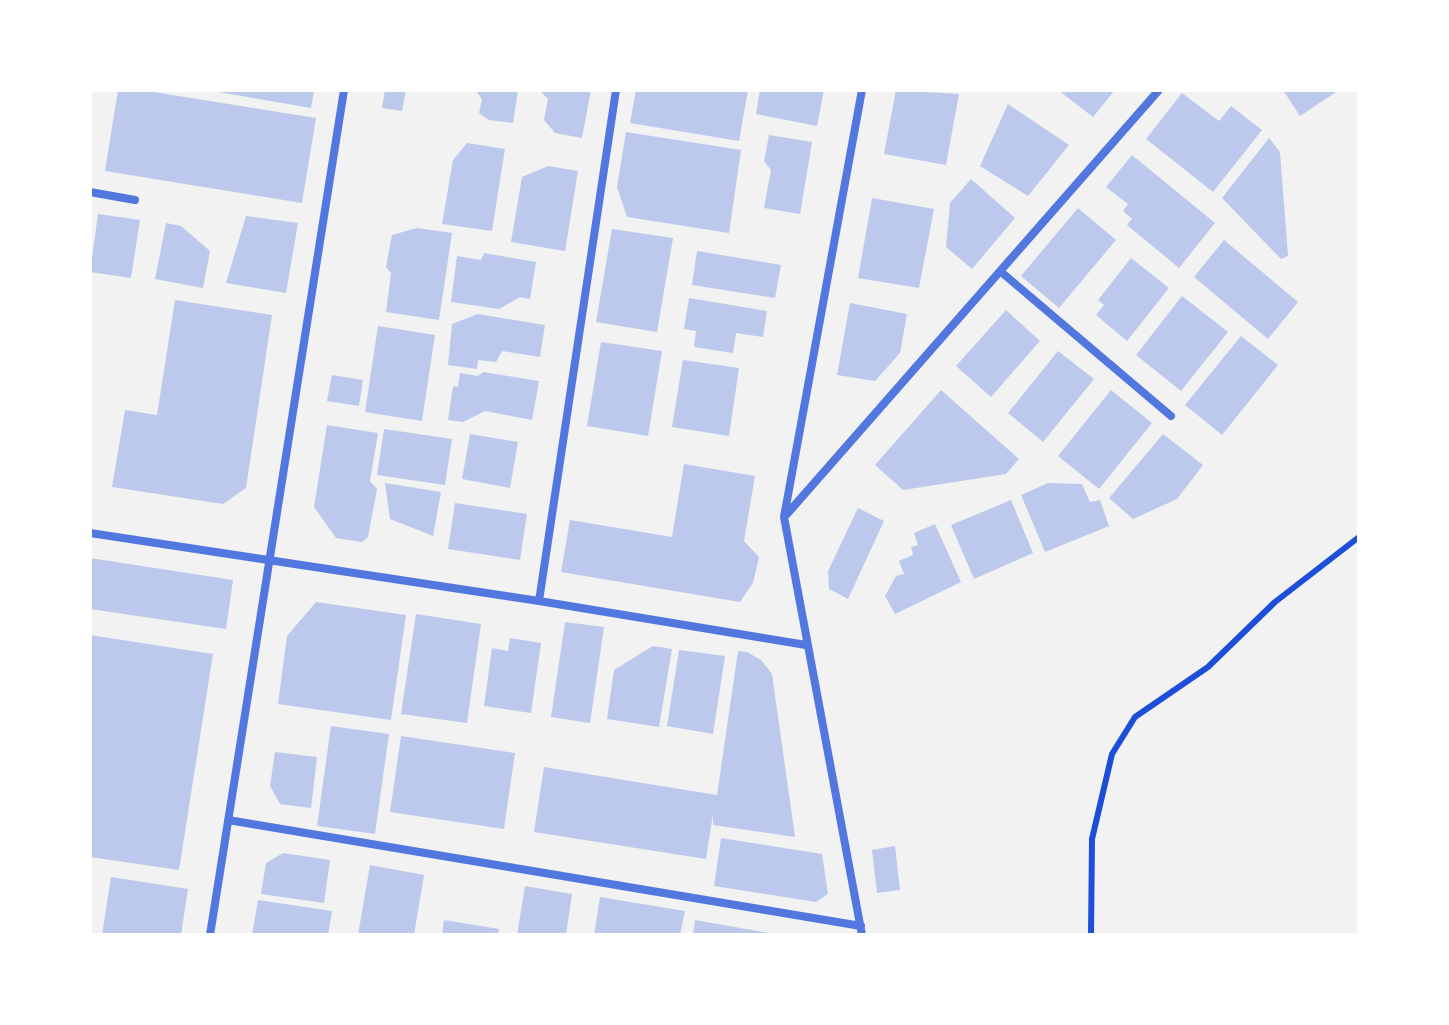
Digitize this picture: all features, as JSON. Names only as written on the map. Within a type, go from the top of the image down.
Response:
[{"type":"lane","points":[[210,935],[344,90]]},
{"type":"lane","points":[[539,601],[616,90]]},
{"type":"lane","points":[[228,820],[861,931],[784,517],[862,90]]},
{"type":"lane","points":[[784,517],[1159,90]]},
{"type":"lane","points":[[90,192],[135,200]]},
{"type":"lane","points":[[1000,271],[1171,416]]},
{"type":"lane","points":[[90,533],[806,646]]},
{"type":"path","points":[[1091,935],[1092,839],[1112,754],[1135,717],[1208,667],[1275,602],[1359,537]]},
{"type":"building","points":[[118,90],[141,90],[316,118],[302,203],[105,171]]},
{"type":"building","points":[[207,90],[314,90],[311,108]]},
{"type":"building","points":[[385,90],[406,90],[402,111],[382,108]]},
{"type":"building","points":[[475,90],[518,90],[513,123],[489,120],[479,113],[482,99]]},
{"type":"building","points":[[539,90],[591,90],[582,138],[555,133],[544,120],[548,99]]},
{"type":"building","points":[[636,90],[748,90],[739,141],[630,123]]},
{"type":"building","points":[[760,90],[824,90],[817,126],[756,114]]},
{"type":"building","points":[[896,90],[959,94],[946,165],[884,154]]},
{"type":"building","points":[[1058,90],[1115,90],[1093,117]]},
{"type":"building","points":[[1283,90],[1339,90],[1300,116]]},
{"type":"building","points":[[1182,93],[1219,121],[1231,106],[1262,130],[1213,192],[1146,139]]},
{"type":"building","points":[[1008,104],[1069,145],[1028,196],[980,166]]},
{"type":"building","points":[[626,132],[741,150],[729,233],[627,217],[617,187]]},
{"type":"building","points":[[769,135],[812,142],[800,214],[764,208],[771,170],[764,161]]},
{"type":"building","points":[[1269,138],[1280,152],[1288,256],[1281,259],[1222,198]]},
{"type":"building","points":[[467,143],[505,149],[492,231],[442,224],[453,160]]},
{"type":"building","points":[[1132,155],[1215,223],[1179,268],[1127,225],[1132,219],[1123,211],[1128,204],[1106,187]]},
{"type":"building","points":[[548,166],[578,171],[565,251],[511,242],[522,177]]},
{"type":"building","points":[[971,179],[1015,218],[972,269],[946,247],[950,203]]},
{"type":"building","points":[[872,198],[934,209],[919,288],[858,278]]},
{"type":"building","points":[[1078,208],[1116,240],[1059,308],[1021,276]]},
{"type":"building","points":[[98,214],[140,220],[131,278],[90,272]]},
{"type":"building","points":[[246,216],[298,223],[286,293],[226,283]]},
{"type":"building","points":[[166,223],[181,226],[210,251],[203,288],[155,279]]},
{"type":"building","points":[[417,228],[452,233],[439,320],[386,312],[391,273],[386,267],[392,235]]},
{"type":"building","points":[[612,229],[673,238],[657,332],[596,322]]},
{"type":"building","points":[[1224,240],[1298,302],[1268,339],[1194,277]]},
{"type":"building","points":[[697,251],[781,265],[775,298],[692,285]]},
{"type":"building","points":[[484,253],[536,262],[530,299],[520,297],[499,309],[451,302],[457,256],[481,260]]},
{"type":"building","points":[[1131,258],[1169,288],[1127,341],[1096,315],[1104,305],[1098,300]]},
{"type":"building","points":[[1182,296],[1228,332],[1181,391],[1136,355]]},
{"type":"building","points":[[689,298],[767,311],[763,337],[736,333],[733,353],[694,347],[696,331],[684,329]]},
{"type":"building","points":[[175,300],[272,315],[246,488],[223,504],[112,487],[125,410],[157,415]]},
{"type":"building","points":[[850,303],[907,314],[900,353],[875,381],[837,375]]},
{"type":"building","points":[[1006,310],[1040,341],[991,397],[956,366]]},
{"type":"building","points":[[478,314],[545,325],[540,357],[502,351],[496,362],[478,360],[477,369],[448,365],[452,324]]},
{"type":"building","points":[[378,326],[435,335],[422,421],[365,412]]},
{"type":"building","points":[[1241,336],[1278,365],[1222,435],[1185,405]]},
{"type":"building","points":[[601,342],[662,351],[648,436],[587,426]]},
{"type":"building","points":[[1058,351],[1094,379],[1043,442],[1008,413]]},
{"type":"building","points":[[683,360],[739,368],[729,436],[672,427]]},
{"type":"building","points":[[483,372],[539,381],[532,420],[485,411],[463,422],[448,420],[453,386],[458,387],[460,373],[478,376]]},
{"type":"building","points":[[332,375],[363,380],[359,406],[327,401]]},
{"type":"building","points":[[941,390],[1019,459],[1006,474],[903,490],[875,465]]},
{"type":"building","points":[[1111,390],[1152,423],[1099,489],[1058,456]]},
{"type":"building","points":[[327,425],[378,433],[370,481],[377,489],[368,537],[362,542],[336,538],[314,507]]},
{"type":"building","points":[[384,429],[452,439],[445,485],[377,475]]},
{"type":"building","points":[[470,434],[518,442],[510,488],[462,479]]},
{"type":"building","points":[[1163,434],[1203,465],[1177,499],[1133,519],[1109,498]]},
{"type":"building","points":[[684,464],[755,476],[744,541],[759,557],[753,583],[740,602],[561,572],[570,520],[672,537]]},
{"type":"building","points":[[385,483],[441,492],[433,536],[390,519]]},
{"type":"building","points":[[1048,483],[1082,484],[1090,502],[1100,500],[1109,526],[1045,552],[1021,495]]},
{"type":"building","points":[[1011,500],[1033,553],[974,579],[951,525]]},
{"type":"building","points":[[455,503],[527,514],[520,560],[448,549]]},
{"type":"building","points":[[858,508],[884,521],[848,599],[829,589],[828,571]]},
{"type":"building","points":[[935,524],[961,582],[895,614],[885,596],[896,576],[904,574],[899,561],[913,555],[911,547],[918,545],[914,533]]},
{"type":"building","points":[[90,558],[233,580],[226,629],[90,609]]},
{"type":"building","points":[[316,602],[406,615],[391,720],[278,704],[287,636]]},
{"type":"building","points":[[416,614],[481,624],[467,723],[401,714]]},
{"type":"building","points":[[565,622],[604,627],[590,723],[551,717]]},
{"type":"building","points":[[90,635],[213,654],[179,870],[90,857]]},
{"type":"building","points":[[510,638],[541,643],[531,713],[484,706],[492,648],[508,651]]},
{"type":"building","points":[[653,646],[672,649],[659,727],[607,719],[614,670]]},
{"type":"building","points":[[679,650],[725,656],[713,734],[667,726]]},
{"type":"building","points":[[738,651],[761,660],[772,674],[795,837],[713,825],[713,814],[706,859],[534,832],[544,767],[717,795]]},
{"type":"building","points":[[331,726],[389,734],[375,834],[317,826]]},
{"type":"building","points":[[401,736],[515,753],[504,829],[390,812]]},
{"type":"building","points":[[275,752],[317,757],[311,808],[280,804],[270,786]]},
{"type":"building","points":[[721,838],[822,854],[828,894],[816,902],[714,886]]},
{"type":"building","points":[[895,846],[900,890],[877,893],[872,850]]},
{"type":"building","points":[[283,853],[330,860],[324,903],[261,894],[266,863]]},
{"type":"building","points":[[370,865],[424,875],[414,935],[358,935]]},
{"type":"building","points":[[111,877],[188,889],[181,935],[102,935]]},
{"type":"building","points":[[525,886],[572,894],[566,935],[517,935]]},
{"type":"building","points":[[600,897],[685,911],[680,935],[594,935]]},
{"type":"building","points":[[258,900],[332,911],[328,935],[252,935]]},
{"type":"building","points":[[444,920],[499,929],[498,935],[442,935]]},
{"type":"building","points":[[695,920],[769,933],[769,935],[693,935]]}]
